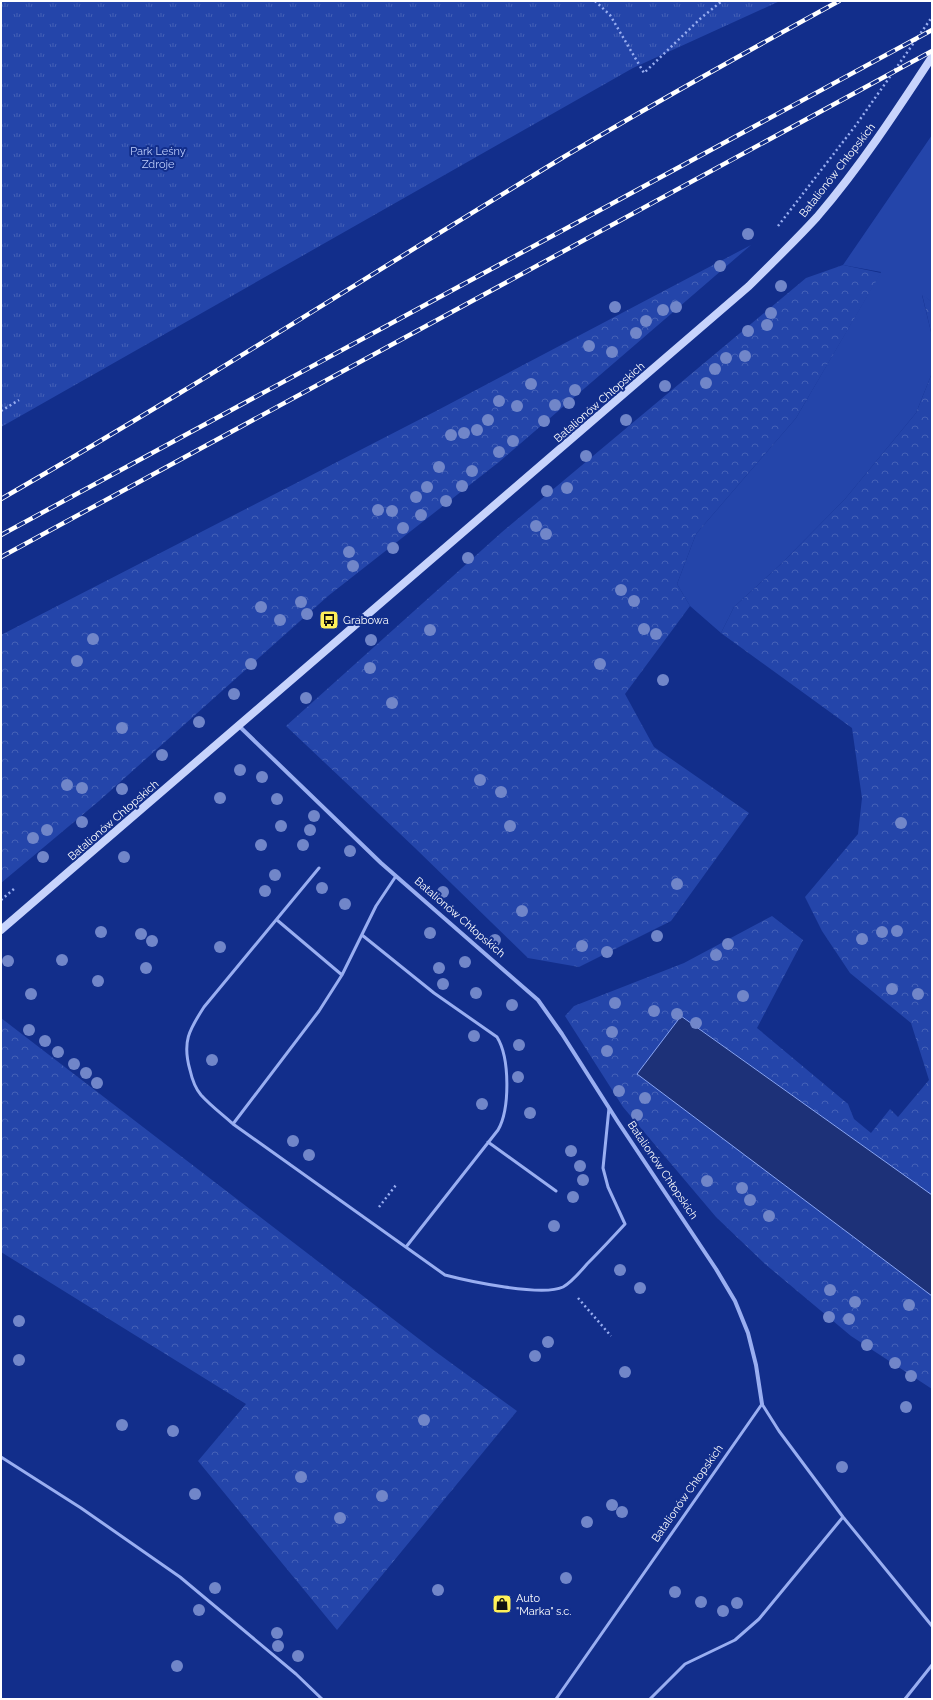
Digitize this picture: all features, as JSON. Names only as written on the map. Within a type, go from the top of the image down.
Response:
[{"type":"street","name":"Batalionów Chłopskich","points":[[1,930],[749,286],[816,217],[847,179],[901,104],[932,57]]},
{"type":"street","name":"Batalionów Chłopskich","points":[[239,726],[396,876],[538,1000],[562,1034],[735,1302],[748,1333],[756,1365],[762,1404]]},
{"type":"lane","points":[[319,868],[204,1007],[194,1022],[186,1046],[193,1081],[201,1094],[233,1124],[445,1274],[468,1281],[541,1290],[554,1290],[573,1279],[625,1224],[608,1187],[604,1168],[609,1108]]},
{"type":"lane","points":[[233,1124],[319,1011],[342,975],[376,906],[396,876]]},
{"type":"lane","points":[[277,920],[342,975]]},
{"type":"lane","points":[[362,935],[434,993],[497,1038],[502,1046],[505,1056],[504,1108],[502,1122],[406,1247]]},
{"type":"lane","points":[[488,1142],[556,1191]]},
{"type":"lane","points":[[762,1404],[779,1431],[843,1517],[932,1626]]},
{"type":"lane","name":"Batalionów Chłopskich","points":[[556,1699],[762,1404]]},
{"type":"lane","points":[[1,1457],[81,1508],[180,1577],[296,1674],[322,1699]]},
{"type":"lane","points":[[650,1699],[685,1664],[735,1640],[759,1619],[843,1517]]},
{"type":"lane","points":[[905,1699],[932,1665]]},
{"type":"path","points":[[595,1],[610,15],[644,73],[700,18],[722,1]]},
{"type":"path","points":[[775,230],[856,125],[932,17]]},
{"type":"path","points":[[1,411],[19,400]]},
{"type":"path","points":[[369,1219],[396,1186]]},
{"type":"path","points":[[582,1302],[611,1336]]},
{"type":"green space","name":"Park Leśny Zdroje","points":[[1,1],[780,1],[633,68],[1,427]]},
{"type":"green space","points":[[932,135],[932,302],[922,295],[932,336],[932,373],[916,413],[845,499],[782,563],[734,607],[721,633],[690,606],[677,584],[696,534],[796,418],[881,272],[843,265]]},
{"type":"green space","points":[[751,245],[499,462],[328,596],[99,801],[1,883],[1,635],[438,410]]},
{"type":"green space","points":[[843,265],[881,273],[796,418],[696,534],[677,584],[690,606],[625,694],[654,747],[749,813],[671,921],[579,967],[528,958],[415,848],[286,726],[502,532],[806,278]]},
{"type":"green space","points":[[922,294],[932,302],[932,336]]},
{"type":"green space","points":[[932,373],[932,1195],[682,1016],[637,1074],[932,1296],[932,1389],[851,1336],[765,1264],[716,1217],[623,1107],[565,1016],[574,1006],[684,963],[772,916],[803,940],[757,1028],[848,1104],[854,1119],[871,1133],[890,1109],[898,1117],[929,1080],[911,1023],[850,973],[822,931],[805,897],[858,834],[862,798],[852,728],[721,633],[734,607],[782,563],[845,499],[916,413]]},
{"type":"green space","points":[[1,1018],[436,1352],[517,1411],[337,1630],[198,1461],[246,1404],[1,1252]]},
{"type":"shaded area","points":[[681,1016],[932,1195],[932,1296],[637,1074]]},
{"type":"railway","points":[[1,499],[143,416],[562,158],[700,78],[839,1]]},
{"type":"railway","points":[[1,535],[932,30]]},
{"type":"railway","points":[[1,557],[932,51]]},
{"type":"place","name":"Grabowa","points":[[329,620]]},
{"type":"place","name":"Auto \"Marka\" s.c.","points":[[502,1604]]}]
